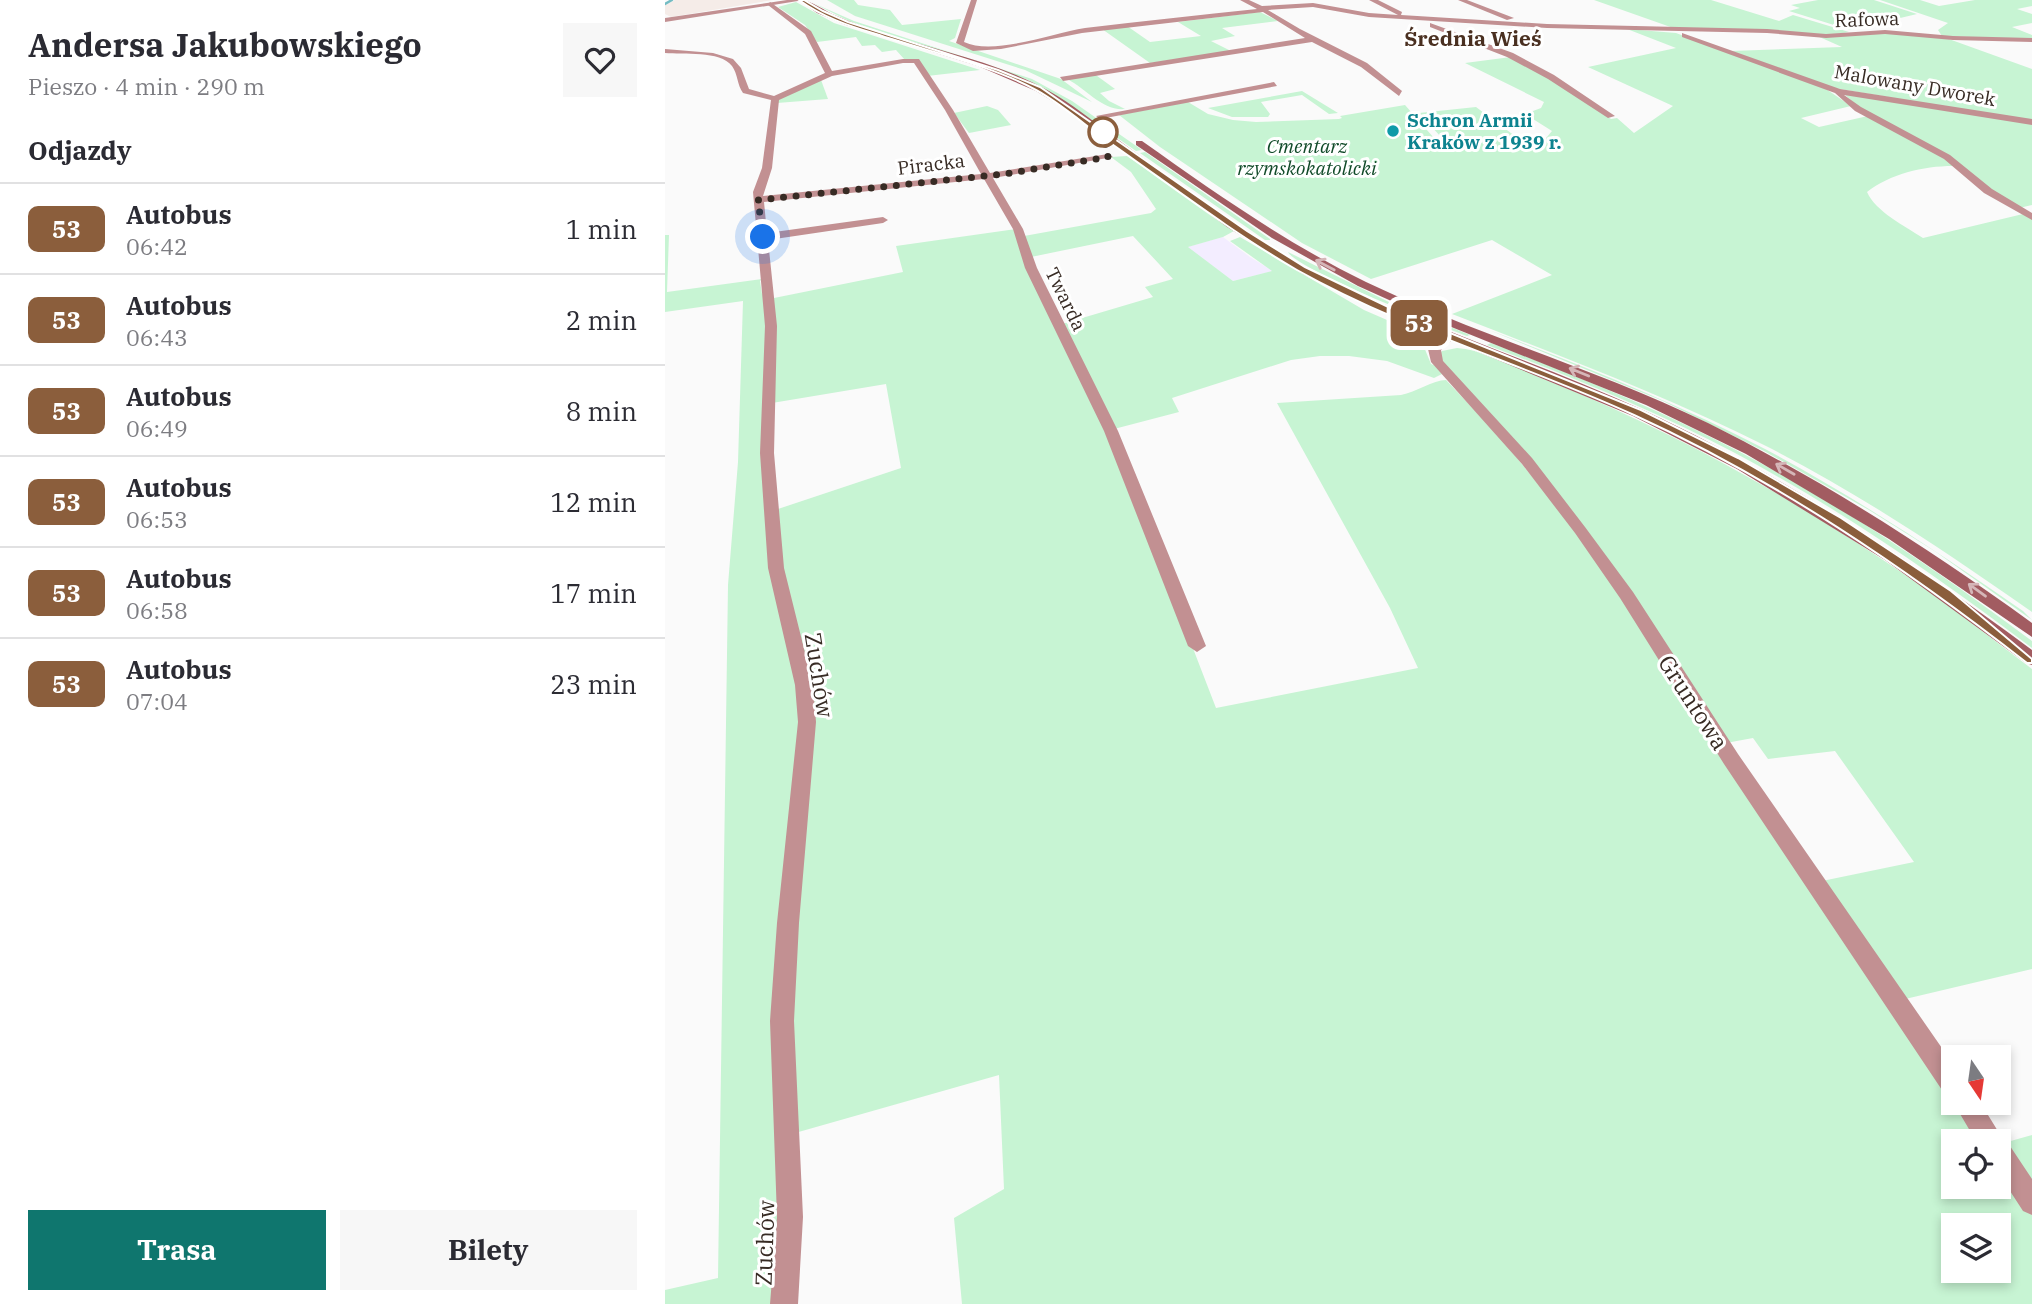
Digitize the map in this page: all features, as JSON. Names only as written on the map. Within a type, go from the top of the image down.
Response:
[{"type":"main road","points":[[801,0],[1010,68],[1067,94],[1112,124]]},
{"type":"main road","points":[[819,4],[846,23],[996,71],[1038,89],[1270,250],[1341,289],[1637,412],[1734,460],[1848,528],[1946,594],[2032,659]]},
{"type":"main road","points":[[1135,140],[1271,233],[1359,282],[1416,308],[1651,402],[1755,452],[1864,514],[2032,631]]},
{"type":"street","points":[[665,20],[801,0]]},
{"type":"street","points":[[974,0],[960,43],[978,49],[1010,46],[1092,30],[1262,9],[1366,65],[1384,77],[1399,93]]},
{"type":"street","name":"Rafowa","points":[[1243,0],[1262,9],[1313,5],[1361,14],[1517,24],[1676,31],[1767,31],[1833,36],[1885,32],[1953,38],[2032,40]]},
{"type":"street","points":[[1313,5],[1338,0]]},
{"type":"street","points":[[1372,0],[1510,55],[1551,77],[1611,116]]},
{"type":"street","points":[[1461,0],[1513,19],[1517,24]]},
{"type":"street","points":[[665,51],[726,58],[736,66],[738,78],[746,91],[775,99],[830,74],[808,33],[770,4]]},
{"type":"street","name":"Malowany Dworek","points":[[1676,31],[1838,91],[2032,122]]},
{"type":"street","points":[[1063,79],[1314,39]]},
{"type":"street","name":"Twarda","points":[[830,74],[903,61],[918,62],[1019,229],[1031,268],[1111,431],[1197,646]]},
{"type":"street","points":[[1094,111],[1274,84]]},
{"type":"street","points":[[1838,91],[1859,109],[1947,157],[1988,191],[2032,217]]},
{"type":"street","name":"Zuchów","points":[[775,99],[767,168],[758,192],[771,326],[767,453],[776,568],[804,685],[807,722],[787,923],[782,1021],[790,1217],[784,1304]]},
{"type":"street","name":"Piracka","points":[[758,200],[988,175],[1108,157]]},
{"type":"street","points":[[763,237],[883,220]]},
{"type":"street","name":"Gruntowa","points":[[1451,336],[1434,349],[1437,362],[1527,461],[1580,530],[1731,759],[1941,1067]]},
{"type":"street","points":[[2011,1170],[2032,1202]]},
{"type":"shaded area","points":[[675,0],[773,0],[671,17],[665,14],[665,5]]},
{"type":"shaded area","points":[[1223,237],[1273,271],[1233,281],[1187,247]]},
{"type":"green space","points":[[827,0],[854,0],[858,5],[890,10],[902,25],[961,19],[955,38],[949,41],[1061,79],[1092,102],[1025,70],[855,16]]},
{"type":"green space","points":[[1594,0],[1711,0],[1779,21],[1793,15],[1849,32],[1832,35],[1679,30]]},
{"type":"green space","points":[[1818,0],[1874,0],[1917,14],[1850,30],[1789,11],[1800,8],[1791,5]]},
{"type":"green space","points":[[1880,0],[1920,0],[1939,6],[1975,0],[2032,0],[2032,6],[2017,9],[2032,14],[2032,23],[2012,27],[2032,35],[2032,39],[1942,36],[1938,30],[1948,23]]},
{"type":"green space","points":[[796,2],[834,23],[980,70],[927,76],[919,60],[905,60],[896,50],[882,52],[875,45],[862,46],[856,37],[817,42],[805,25],[778,7]]},
{"type":"green space","points":[[813,3],[854,21],[1032,79],[1072,101],[1142,150],[1136,151],[1066,102],[1028,80],[851,22]]},
{"type":"green space","points":[[1260,12],[1278,21],[1222,28],[1235,36],[1211,41],[1231,51],[1150,63],[1102,29],[1127,26],[1150,42],[1201,36],[1178,22]]},
{"type":"green space","name":"Cmentarz rzymskokatolicki","points":[[1627,29],[1676,33],[1826,89],[1851,106],[1801,118],[1819,127],[1868,116],[1958,166],[1934,167],[1898,175],[1867,192],[1884,212],[1923,238],[2023,214],[2032,218],[2032,612],[1868,503],[1766,446],[1650,393],[1452,314],[1552,275],[1492,240],[1371,279],[1302,243],[1160,147],[1119,115],[1188,102],[1208,114],[1256,122],[1339,119],[1342,118],[1340,116],[1405,105],[1434,138],[1441,137],[1419,113],[1476,107],[1535,151],[1552,131],[1525,114],[1541,108],[1544,102],[1465,63],[1511,57],[1548,77],[1611,119],[1617,118],[1634,133],[1673,106],[1588,67],[1676,48]]},
{"type":"green space","points":[[1886,33],[1946,38],[2032,69],[2032,121],[1834,88],[1731,51],[1842,47],[1815,35]]},
{"type":"green space","points":[[1093,73],[1115,89],[1100,93],[1125,109],[1109,107],[1067,79]]},
{"type":"green space","points":[[821,80],[828,99],[777,103],[778,99]]},
{"type":"green space","points":[[1302,91],[1338,113],[1329,114],[1302,95],[1261,102],[1270,114],[1268,117],[1232,117],[1208,108]]},
{"type":"green space","points":[[1844,94],[2032,124],[2032,205],[2019,208],[1982,185],[1950,156],[1861,109]]},
{"type":"green space","points":[[987,106],[998,110],[1011,125],[969,133],[954,113]]},
{"type":"green space","points":[[1145,152],[1270,240],[1265,240],[1140,153]]},
{"type":"green space","points":[[1127,156],[1234,231],[1188,247],[1233,281],[1272,271],[1230,241],[1240,237],[1364,310],[1424,336],[1427,343],[1424,347],[1431,364],[1442,374],[1434,378],[1387,361],[1349,356],[1291,360],[1172,398],[1179,412],[1114,429],[1062,324],[1153,297],[1145,287],[1173,279],[1133,236],[1031,257],[1024,236],[1151,213],[1156,209],[1131,172],[1111,157]]},
{"type":"green space","points":[[1016,229],[1157,555],[1216,708],[1418,668],[1390,608],[1277,403],[1401,395],[1446,380],[1498,435],[1576,530],[1941,1077],[1941,1115],[1966,1115],[1976,1129],[1941,1129],[1941,1199],[2011,1199],[2011,1182],[2032,1215],[2032,1304],[962,1304],[954,1218],[1004,1189],[999,1075],[795,1133],[790,1019],[814,720],[787,596],[775,510],[901,468],[886,384],[772,403],[774,298],[903,272],[896,246]]},
{"type":"green space","points":[[665,235],[669,235],[667,292],[762,279],[762,294],[766,296],[765,404],[798,686],[799,723],[778,1134],[777,1304],[665,1304],[665,1290],[718,1278],[728,585],[738,462],[743,301],[665,312]]},
{"type":"green space","points":[[1288,252],[1389,302],[1470,335],[1428,321],[1341,284],[1297,260]]},
{"type":"green space","points":[[1489,330],[1595,371],[1664,401],[1767,450],[1833,487],[1929,547],[1992,589],[2032,620],[1936,552],[1869,510],[1764,451],[1663,401]]},
{"type":"green space","points":[[1491,343],[1647,407],[1777,472],[1852,516],[1925,564],[2032,641],[2032,648],[1887,544],[1735,453],[1582,382],[1487,345]]},
{"type":"green space","points":[[1457,348],[1494,357],[1602,403],[1691,446],[1778,494],[1904,574],[2032,669],[2032,969],[1901,1000],[1822,881],[1914,862],[1835,751],[1768,759],[1753,738],[1726,743],[1615,572],[1444,365],[1440,354],[1442,351]]},
{"type":"green space","points":[[2032,1135],[2032,1190],[2011,1160],[2011,1141]]},
{"type":"waterway","points":[[665,4],[672,0]]},
{"type":"bus line","name":"53","points":[[802,0],[846,23],[996,71],[1038,89],[1270,250],[1302,269],[1400,316],[1637,412],[1734,460],[1837,520],[1946,594],[2032,659]]},
{"type":"place","name":"Schron Armii Kraków z 1939 r.","points":[[1393,131]]},
{"type":"district","name":"Średnia Wieś","points":[[1473,38]]},
{"type":"route","points":[[763,237],[758,200],[1004,174],[1108,157],[1103,132]]}]
